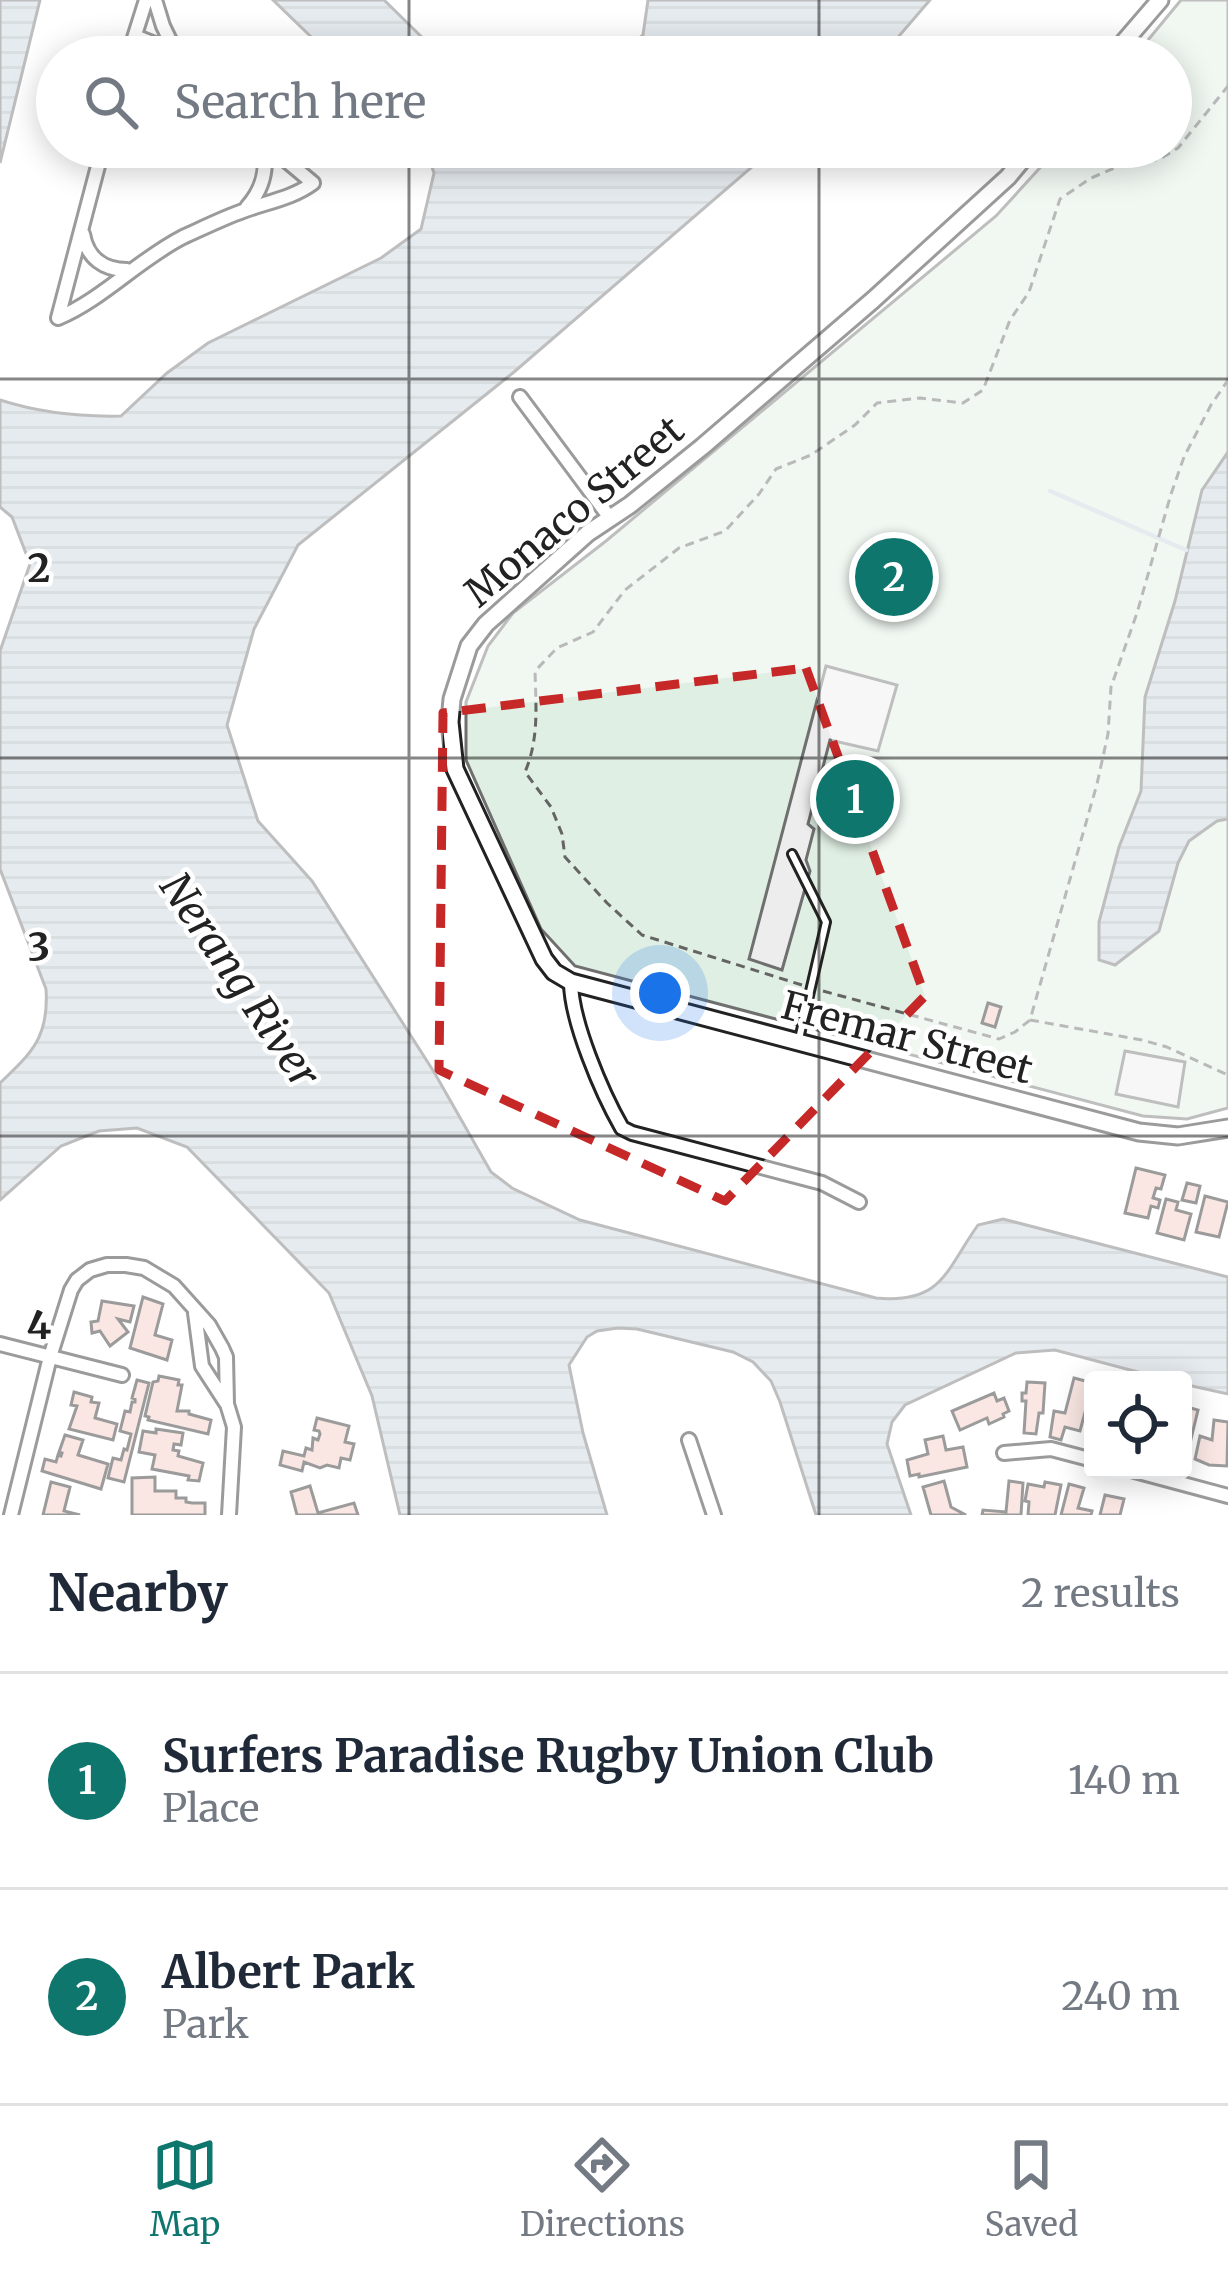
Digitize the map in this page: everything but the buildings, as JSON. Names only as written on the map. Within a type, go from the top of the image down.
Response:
[{"type":"street","points":[[135,36],[146,0]]},
{"type":"street","points":[[155,0],[168,36]]},
{"type":"street","points":[[1129,36],[1160,0]]},
{"type":"street","points":[[98,168],[58,318],[180,239],[242,211],[301,192],[313,183],[293,168]]},
{"type":"street","points":[[242,211],[254,200],[265,168]]},
{"type":"street","name":"Monaco Street","points":[[859,1202],[822,1184],[622,1128],[571,1000],[572,982],[554,972],[544,959],[474,816],[454,769],[449,722],[458,674],[469,646],[486,624],[588,533],[702,447],[873,300],[1015,168]]},
{"type":"street","points":[[83,227],[86,247],[97,261],[118,270],[131,268]]},
{"type":"street","points":[[520,397],[610,518]]},
{"type":"street","name":"Fremar Street","points":[[572,982],[1139,1132],[1178,1136],[1228,1128]]},
{"type":"street","points":[[10,1515],[64,1310],[77,1280],[107,1265],[144,1268],[174,1286],[218,1338],[226,1357],[227,1404],[233,1427],[229,1515]]},
{"type":"street","points":[[195,1313],[202,1366],[227,1404]]},
{"type":"street","points":[[0,1344],[122,1375]]},
{"type":"street","points":[[202,1366],[226,1357]]},
{"type":"street","points":[[689,1440],[714,1515]]},
{"type":"street","points":[[1004,1453],[1051,1449],[1084,1458]]},
{"type":"street","points":[[1165,1479],[1228,1496]]},
{"type":"lane","points":[[792,854],[826,922],[798,1042]]},
{"type":"path","points":[[1192,131],[1228,86]]},
{"type":"path","points":[[1114,168],[1060,199],[1029,292],[1010,320],[983,389],[963,404],[920,398],[877,403],[811,455],[776,469],[725,531],[679,548],[625,590],[593,632],[557,648],[535,670],[537,724],[534,751],[525,772],[551,808],[565,857],[642,935],[811,988],[999,1039],[1016,1032],[1030,1020],[1097,784],[1108,734],[1111,687],[1184,457],[1228,380]]},
{"type":"path","points":[[1030,1020],[1142,1040],[1228,1075]]},
{"type":"highlighted area","points":[[806,668],[925,996],[725,1201],[439,1070],[443,713]]},
{"type":"green space","points":[[1181,0],[1228,0],[1228,1108],[1187,1119],[1143,1116],[575,966],[541,929],[466,760],[466,702],[488,646],[513,613],[996,216],[1040,168],[1192,168],[1192,36],[1151,36]]},
{"type":"shaded area","points":[[826,666],[897,685],[878,751],[830,740],[808,824],[814,829],[806,860],[810,871],[782,970],[749,959]]},
{"type":"shaded area","points":[[1125,1051],[1185,1062],[1178,1107],[1116,1094]]},
{"type":"water","points":[[0,0],[40,0],[0,163]]},
{"type":"water","points":[[273,0],[384,0],[421,36],[310,36]]},
{"type":"water","points":[[648,0],[930,0],[899,36],[643,35]]},
{"type":"water","name":"Nerang River","points":[[432,168],[751,168],[514,372],[298,545],[254,629],[227,725],[258,821],[312,881],[434,1072],[491,1172],[512,1188],[580,1220],[876,1298],[916,1296],[929,1290],[949,1270],[978,1225],[1003,1219],[1228,1277],[1228,1394],[1192,1386],[1192,1371],[1134,1371],[1055,1350],[1016,1353],[905,1405],[892,1422],[887,1444],[911,1515],[816,1515],[780,1402],[771,1381],[753,1362],[733,1352],[637,1329],[597,1331],[587,1337],[569,1365],[607,1515],[400,1515],[372,1396],[329,1293],[187,1147],[137,1128],[99,1131],[61,1146],[0,1200],[0,1083],[36,1042],[45,1019],[46,989],[0,869],[0,651],[30,564],[12,517],[0,507],[0,400],[59,413],[121,416],[208,343],[381,258],[421,229]]},
{"type":"water","points":[[1228,452],[1228,819],[1217,821],[1189,841],[1159,931],[1115,965],[1099,960],[1099,922],[1119,847],[1141,791],[1145,697],[1202,490]]},
{"type":"waterway","points":[[1050,491],[1186,550]]},
{"type":"place","name":"Albert Park","points":[[894,577]]},
{"type":"place","name":"Surfers Paradise Rugby Union Club","points":[[855,799]]}]
